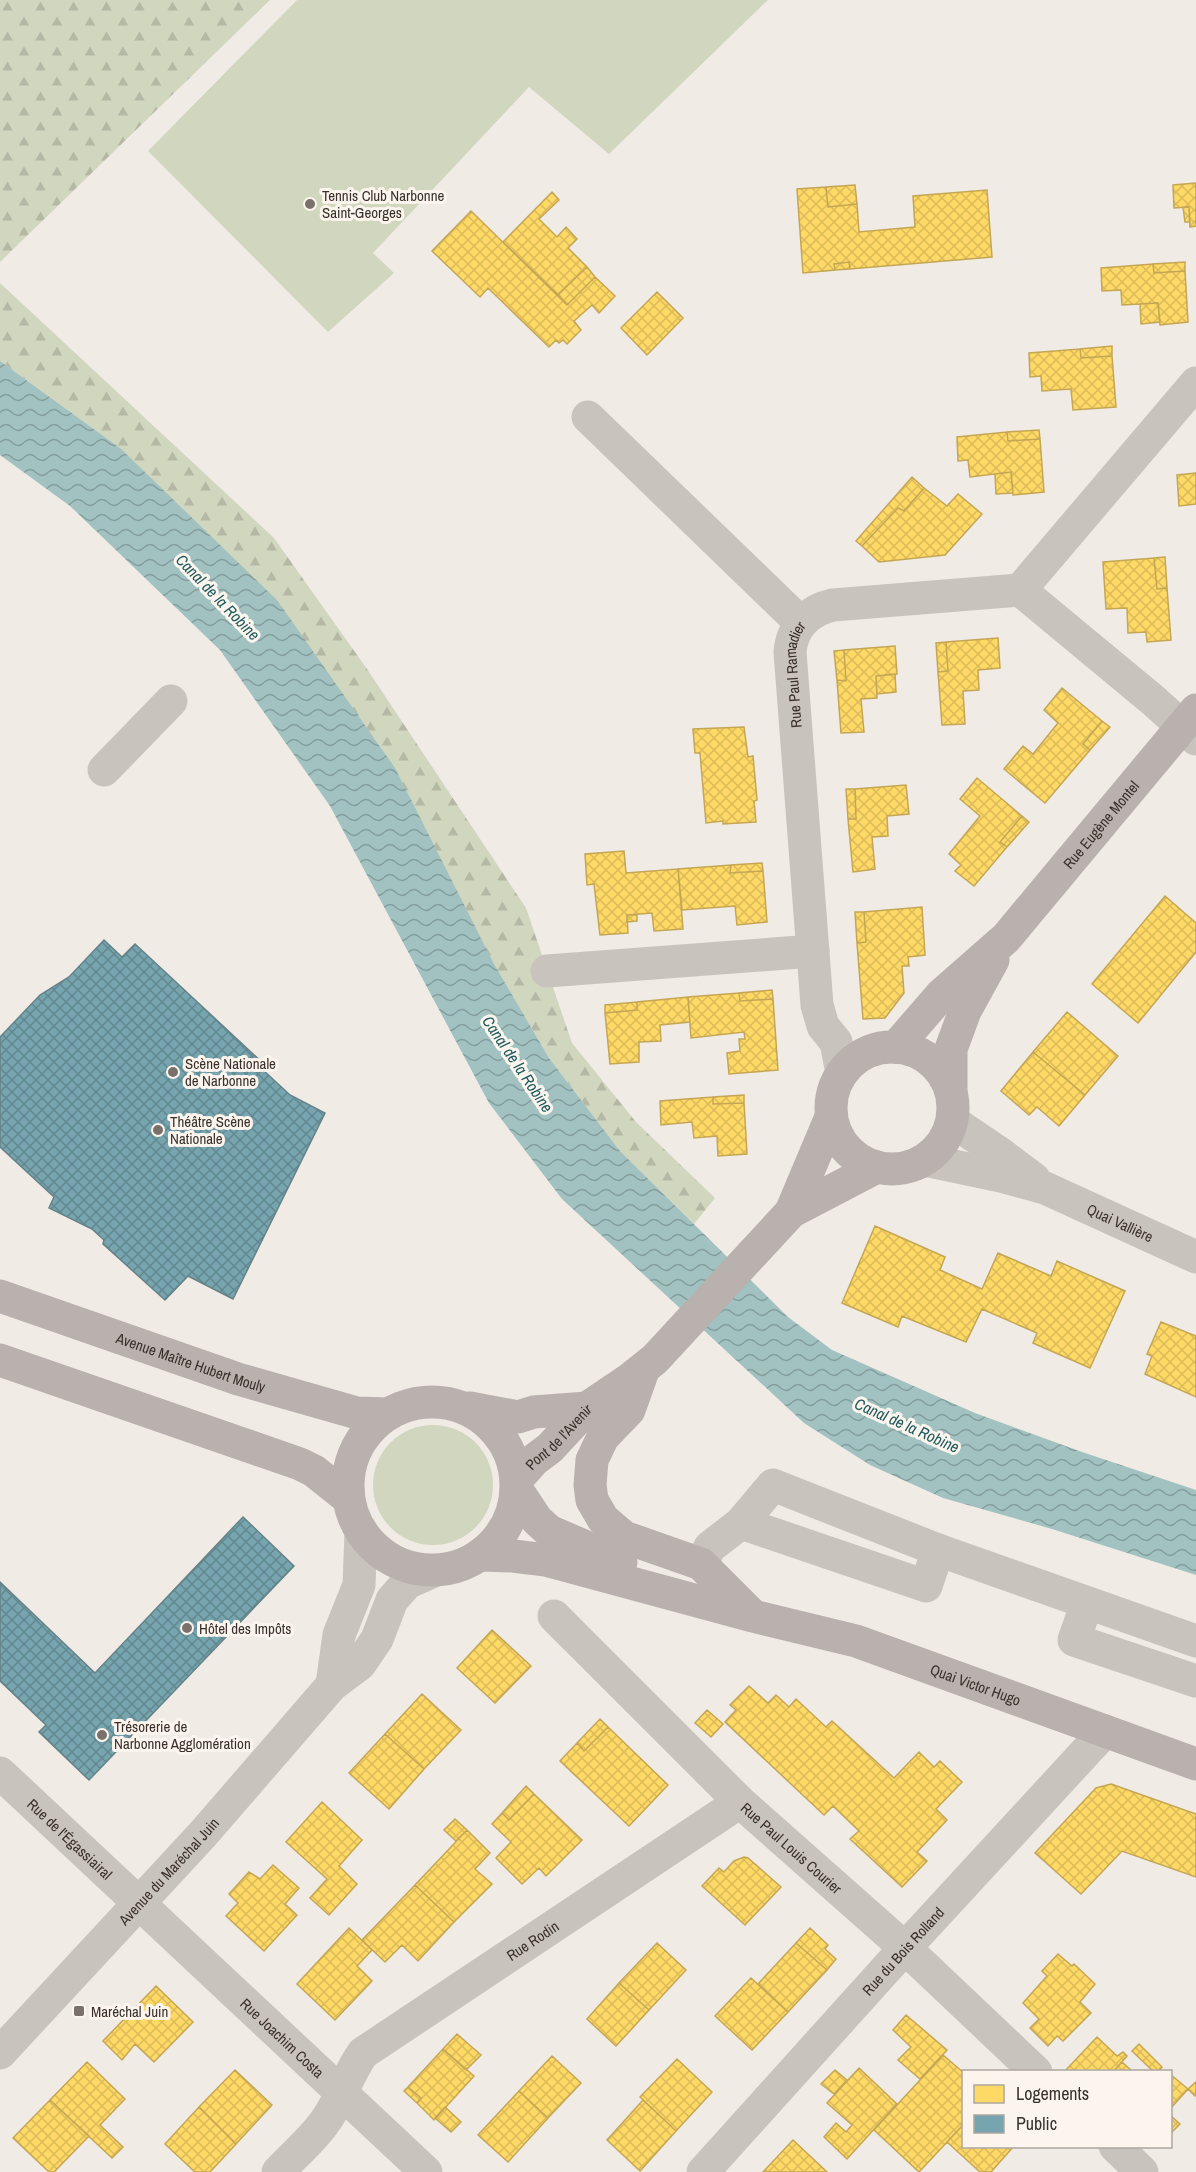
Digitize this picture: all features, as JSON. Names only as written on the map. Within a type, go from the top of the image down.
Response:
[{"type":"main road","name":"Rue Eugène Montel","points":[[896,1047],[941,994],[1006,938],[1192,725]]},
{"type":"main road","name":"Rue Eugène Montel","points":[[951,1106],[951,1049],[961,1021],[1006,938]]},
{"type":"main road","points":[[792,1212],[831,1117],[832,1093],[842,1072],[849,1064],[867,1052],[877,1048],[896,1047],[912,1050],[927,1058],[942,1073],[951,1106],[943,1142],[925,1160],[904,1168],[877,1167],[865,1163],[844,1147],[831,1117]]},
{"type":"main road","points":[[586,1408],[616,1389],[654,1358],[792,1212],[877,1167]]},
{"type":"main road","name":"Avenue Maître Hubert Mouly","points":[[0,1296],[238,1379],[357,1413],[387,1414]]},
{"type":"main road","points":[[654,1358],[629,1410],[603,1437],[591,1460],[592,1500],[603,1519],[624,1537],[701,1564],[753,1616]]},
{"type":"main road","points":[[0,1360],[300,1464],[314,1471],[348,1498]]},
{"type":"main road","points":[[436,1402],[461,1407],[481,1417],[497,1432],[508,1450],[518,1484],[512,1515],[499,1537],[480,1555],[458,1566],[434,1570],[406,1566],[380,1553],[361,1532],[352,1516],[348,1498],[348,1473],[355,1450],[369,1430],[387,1414],[411,1404],[436,1402]]},
{"type":"main road","name":"Pont de l'Avenir","points":[[461,1407],[514,1417],[534,1412],[586,1408]]},
{"type":"main road","name":"Pont de l'Avenir","points":[[518,1484],[534,1460],[550,1448],[586,1408]]},
{"type":"main road","name":"Quai Victor Hugo","points":[[518,1484],[537,1520],[557,1536],[753,1616]]},
{"type":"main road","name":"Quai Victor Hugo","points":[[480,1555],[546,1560],[753,1616],[856,1641],[1196,1764]]},
{"type":"street","points":[[1192,725],[1020,590],[1196,383]]},
{"type":"street","points":[[588,417],[801,623]]},
{"type":"street","name":"Rue Paul Ramadier","points":[[842,1072],[836,1042],[824,1026],[817,1005],[790,652],[793,636],[801,623],[816,610],[833,605],[1020,590]]},
{"type":"street","points":[[104,770],[171,700]]},
{"type":"street","points":[[548,970],[813,951]]},
{"type":"street","name":"Quai Vallière","points":[[951,1106],[1001,1154],[1045,1188]]},
{"type":"street","name":"Quai Vallière","points":[[925,1160],[1045,1188],[1196,1257]]},
{"type":"street","points":[[701,1564],[710,1547],[741,1523],[773,1485],[938,1550],[1196,1641]]},
{"type":"street","points":[[741,1523],[926,1586],[938,1550]]},
{"type":"street","points":[[332,1685],[339,1635],[359,1585],[361,1532]]},
{"type":"street","name":"Avenue du Maréchal Juin","points":[[0,2053],[140,1904],[332,1685],[360,1664],[377,1639],[392,1600],[407,1584],[434,1570]]},
{"type":"street","points":[[1087,1603],[1074,1640],[1196,1682]]},
{"type":"street","name":"Rue Paul Louis Courier","points":[[554,1616],[740,1802],[905,1948],[1034,2070]]},
{"type":"street","name":"Rue du Bois Rolland","points":[[703,2172],[1105,1731]]},
{"type":"street","name":"Rue de l'Égassiairal","points":[[0,1773],[140,1904]]},
{"type":"street","name":"Rue Rodin","points":[[278,2172],[324,2125],[342,2095],[352,2068],[363,2053],[740,1802]]},
{"type":"street","name":"Rue Joachim Costa","points":[[140,1904],[426,2172]]},
{"type":"street","points":[[1117,2148],[1142,2172]]},
{"type":"green space","points":[[0,0],[270,0],[0,262]]},
{"type":"green space","name":"Tennis Club Narbonne Saint-Georges","points":[[297,0],[768,0],[609,154],[529,87],[373,253],[394,273],[328,332],[148,151]]},
{"type":"green space","points":[[0,283],[274,538],[367,669],[526,908],[572,1043],[636,1122],[715,1198],[694,1224],[620,1151],[549,1058],[493,962],[120,448],[0,361]]},
{"type":"green space","points":[[433,1425],[456,1430],[475,1443],[488,1462],[493,1485],[488,1508],[475,1527],[456,1540],[433,1545],[410,1540],[391,1527],[378,1508],[373,1485],[378,1462],[391,1443],[410,1430]]},
{"type":"water","name":"Canal de la Robine","points":[[0,361],[120,448],[277,600],[395,768],[493,962],[549,1058],[620,1151],[788,1317],[832,1350],[975,1413],[1196,1490],[1196,1575],[1052,1529],[943,1498],[870,1465],[804,1423],[562,1199],[489,1103],[330,806],[220,650],[70,506],[0,455]]},
{"type":"building: Logements","points":[[1196,183],[1196,226],[1190,227],[1189,207],[1174,208],[1173,185]]},
{"type":"building: Logements","points":[[855,185],[857,204],[828,207],[826,187]]},
{"type":"building: Logements","points":[[826,187],[828,207],[857,204],[859,232],[915,227],[913,196],[987,190],[992,257],[850,269],[849,262],[834,264],[835,270],[803,273],[797,189]]},
{"type":"building: Logements","points":[[552,192],[559,200],[539,219],[557,237],[566,227],[577,239],[568,248],[587,267],[558,295],[503,242]]},
{"type":"building: Logements","points":[[1183,207],[1189,207],[1190,222],[1185,222]]},
{"type":"building: Logements","points":[[471,211],[567,305],[595,277],[615,296],[599,313],[592,305],[574,321],[581,330],[567,344],[563,340],[559,343],[556,340],[549,347],[488,288],[480,297],[432,251]]},
{"type":"building: Logements","points":[[849,262],[850,269],[835,270],[834,264]]},
{"type":"building: Logements","points":[[1185,262],[1185,271],[1154,273],[1153,264]]},
{"type":"building: Logements","points":[[1153,264],[1154,273],[1185,271],[1188,322],[1160,325],[1158,303],[1122,305],[1121,290],[1102,291],[1101,268]]},
{"type":"building: Logements","points":[[587,267],[595,277],[567,305],[558,295]]},
{"type":"building: Logements","points":[[657,292],[683,318],[647,355],[621,328]]},
{"type":"building: Logements","points":[[1158,303],[1160,322],[1141,324],[1140,304]]},
{"type":"building: Logements","points":[[1112,346],[1112,356],[1081,358],[1080,349]]},
{"type":"building: Logements","points":[[1080,349],[1081,358],[1112,356],[1116,407],[1073,410],[1071,389],[1042,391],[1041,376],[1030,377],[1029,353]]},
{"type":"building: Logements","points":[[1039,430],[1040,439],[1008,441],[1007,432]]},
{"type":"building: Logements","points":[[1007,432],[1008,441],[1040,439],[1044,492],[1013,495],[1011,472],[970,477],[968,460],[958,461],[957,437]]},
{"type":"building: Logements","points":[[1011,472],[1013,493],[996,494],[995,474]]},
{"type":"building: Logements","points":[[1196,473],[1196,504],[1179,506],[1177,475]]},
{"type":"building: Logements","points":[[912,477],[924,488],[904,511],[898,508],[862,546],[856,541]]},
{"type":"building: Logements","points":[[924,488],[947,506],[958,494],[982,514],[945,555],[879,562],[862,546],[898,508],[904,511]]},
{"type":"building: Logements","points":[[1165,557],[1167,588],[1157,589],[1154,558]]},
{"type":"building: Logements","points":[[1154,558],[1157,589],[1167,588],[1171,640],[1147,642],[1146,632],[1128,633],[1127,608],[1106,609],[1103,562]]},
{"type":"building: Logements","points":[[998,638],[1000,668],[978,670],[979,690],[963,691],[965,724],[942,725],[938,672],[948,671],[946,642]]},
{"type":"building: Logements","points":[[946,642],[948,671],[938,672],[936,643]]},
{"type":"building: Logements","points":[[895,646],[897,674],[876,676],[877,698],[861,699],[864,732],[841,733],[837,680],[846,681],[844,650]]},
{"type":"building: Logements","points":[[844,650],[846,681],[837,680],[834,651]]},
{"type":"building: Logements","points":[[895,674],[896,692],[877,694],[876,676]]},
{"type":"building: Logements","points":[[1062,688],[1102,721],[1083,744],[1090,750],[1045,803],[1004,769],[1023,746],[1033,754],[1058,723],[1044,710]]},
{"type":"building: Logements","points":[[1102,721],[1110,727],[1090,750],[1083,744]]},
{"type":"building: Logements","points":[[744,727],[748,757],[753,756],[757,800],[754,801],[756,822],[706,823],[700,753],[695,753],[693,729]]},
{"type":"building: Logements","points":[[977,778],[1022,816],[1000,842],[1007,847],[974,886],[955,871],[961,865],[949,854],[980,816],[960,799]]},
{"type":"building: Logements","points":[[906,785],[909,814],[887,816],[888,836],[872,837],[875,869],[853,872],[848,819],[856,819],[855,789]]},
{"type":"building: Logements","points":[[846,789],[855,789],[856,819],[848,819]]},
{"type":"building: Logements","points":[[1022,816],[1029,822],[1007,847],[1000,842]]},
{"type":"building: Logements","points":[[624,851],[626,873],[678,869],[683,929],[654,931],[652,913],[627,915],[628,933],[600,935],[594,884],[587,885],[585,854]]},
{"type":"building: Logements","points":[[762,863],[763,871],[730,873],[731,865]]},
{"type":"building: Logements","points":[[731,865],[730,873],[763,871],[767,922],[737,925],[735,906],[682,910],[678,869]]},
{"type":"building: Logements","points":[[1165,896],[1196,923],[1196,952],[1138,1023],[1092,984]]},
{"type":"building: Logements","points":[[922,907],[925,955],[908,957],[909,966],[902,966],[904,993],[885,1018],[863,1019],[857,943],[866,942],[864,912]]},
{"type":"building: Logements","points":[[855,912],[864,912],[866,942],[857,943]]},
{"type":"building: Logements","points":[[627,915],[637,915],[637,921],[627,922]]},
{"type":"building: Logements","points":[[772,990],[773,999],[740,1001],[739,993]]},
{"type":"building: Logements","points":[[739,993],[740,1001],[773,999],[778,1070],[729,1074],[727,1053],[740,1051],[739,1039],[745,1039],[744,1032],[691,1038],[688,997]]},
{"type":"building: Logements","points":[[688,997],[690,1022],[660,1025],[661,1041],[639,1042],[639,1062],[610,1064],[605,1013],[637,1010],[637,1002]]},
{"type":"building: Logements","points":[[637,1002],[637,1010],[605,1013],[605,1005]]},
{"type":"building: Logements","points":[[1067,1012],[1118,1056],[1085,1095],[1033,1052]]},
{"type":"building: Logements","points":[[1033,1052],[1085,1095],[1059,1126],[1037,1107],[1029,1115],[1001,1091]]},
{"type":"building: Logements","points":[[744,1095],[744,1103],[713,1104],[713,1097]]},
{"type":"building: Logements","points":[[713,1097],[713,1104],[744,1103],[747,1154],[718,1156],[717,1136],[694,1138],[692,1122],[661,1125],[660,1101]]},
{"type":"building: Logements","points":[[875,1226],[945,1257],[940,1270],[982,1289],[998,1253],[1051,1276],[1057,1261],[1125,1291],[1090,1368],[1033,1343],[1037,1333],[982,1309],[966,1342],[902,1316],[898,1327],[842,1303]]},
{"type":"building: Logements","points":[[1161,1322],[1196,1336],[1196,1397],[1145,1374],[1152,1356],[1147,1354]]},
{"type":"building: Logements","points":[[492,1630],[531,1666],[495,1703],[457,1668]]},
{"type":"building: Logements","points":[[749,1686],[768,1703],[776,1695],[789,1707],[796,1699],[826,1727],[832,1721],[894,1778],[919,1752],[934,1767],[940,1761],[962,1782],[936,1809],[947,1820],[917,1852],[927,1861],[902,1887],[850,1839],[859,1831],[833,1806],[824,1815],[725,1722],[736,1710],[730,1705]]},
{"type":"building: Logements","points":[[422,1694],[461,1730],[424,1769],[385,1734]]},
{"type":"building: Logements","points":[[707,1710],[723,1724],[711,1737],[695,1723]]},
{"type":"building: Logements","points":[[600,1719],[608,1727],[584,1751],[577,1743]]},
{"type":"building: Logements","points":[[608,1727],[668,1785],[629,1826],[560,1761],[577,1743],[584,1751]]},
{"type":"building: Logements","points":[[385,1734],[424,1769],[389,1809],[349,1773]]},
{"type":"building: Logements","points":[[1111,1784],[1196,1814],[1196,1877],[1122,1851],[1081,1894],[1035,1853],[1096,1788]]},
{"type":"building: Logements","points":[[526,1786],[534,1794],[509,1820],[502,1813]]},
{"type":"building: Logements","points":[[534,1794],[582,1840],[546,1876],[539,1868],[522,1884],[496,1858],[511,1842],[492,1824],[502,1813],[509,1820]]},
{"type":"building: Logements","points":[[322,1802],[362,1840],[339,1866],[357,1884],[329,1915],[310,1898],[327,1879],[286,1842]]},
{"type":"building: Logements","points":[[455,1819],[467,1830],[456,1841],[444,1830]]},
{"type":"building: Logements","points":[[467,1830],[490,1853],[475,1869],[492,1884],[454,1922],[415,1885]]},
{"type":"building: Logements","points":[[744,1857],[781,1887],[745,1925],[702,1886],[719,1868],[724,1872],[734,1861]]},
{"type":"building: Logements","points":[[273,1865],[299,1888],[285,1904],[297,1915],[264,1951],[226,1916],[238,1903],[229,1894],[249,1872],[260,1879]]},
{"type":"building: Logements","points":[[415,1885],[454,1922],[418,1961],[402,1945],[385,1962],[362,1940]]},
{"type":"building: Logements","points":[[349,1928],[372,1950],[357,1966],[372,1981],[335,2020],[297,1984]]},
{"type":"building: Logements","points":[[810,1928],[828,1945],[825,1949],[836,1959],[827,1970],[796,1943]]},
{"type":"building: Logements","points":[[657,1943],[686,1970],[649,2010],[619,1983]]},
{"type":"building: Logements","points":[[796,1943],[827,1970],[788,2012],[758,1984]]},
{"type":"building: Logements","points":[[1058,1954],[1072,1966],[1074,1964],[1095,1984],[1080,2002],[1091,2013],[1063,2041],[1057,2036],[1048,2046],[1030,2028],[1039,2019],[1023,2003],[1047,1976],[1042,1971]]},
{"type":"building: Logements","points":[[751,1978],[788,2012],[752,2050],[715,2016]]},
{"type":"building: Logements","points":[[619,1983],[649,2010],[616,2046],[587,2019]]},
{"type":"building: Logements","points":[[156,1986],[193,2022],[154,2062],[135,2044],[122,2060],[103,2041]]},
{"type":"building: Logements","points":[[906,2015],[947,2050],[920,2079],[898,2060],[911,2047],[893,2030]]},
{"type":"building: Logements","points":[[457,2034],[481,2055],[466,2070],[443,2049]]},
{"type":"building: Logements","points":[[1097,2037],[1117,2056],[1123,2052],[1127,2056],[1115,2070],[1066,2070]]},
{"type":"building: Logements","points":[[1139,2044],[1162,2067],[1160,2070],[1152,2070],[1132,2051]]},
{"type":"building: Logements","points":[[443,2049],[474,2076],[434,2120],[417,2103],[421,2098],[408,2087]]},
{"type":"building: Logements","points":[[943,2055],[962,2071],[962,2126],[919,2172],[874,2130]]},
{"type":"building: Logements","points":[[552,2056],[581,2083],[548,2118],[519,2091]]},
{"type":"building: Logements","points":[[677,2059],[712,2092],[676,2131],[640,2097]]},
{"type":"building: Logements","points":[[87,2062],[125,2099],[100,2125],[123,2147],[112,2158],[50,2100]]},
{"type":"building: Logements","points":[[1122,2062],[1131,2070],[1115,2070]]},
{"type":"building: Logements","points":[[859,2068],[897,2104],[847,2159],[824,2137],[836,2123],[846,2132],[852,2125],[827,2103]]},
{"type":"building: Logements","points":[[235,2070],[272,2105],[236,2144],[199,2107]]},
{"type":"building: Logements","points":[[835,2070],[847,2080],[834,2094],[821,2084]]},
{"type":"building: Logements","points":[[1172,2076],[1188,2089],[1172,2107]]},
{"type":"building: Logements","points":[[1196,2082],[1196,2095],[1195,2096],[1188,2089]]},
{"type":"building: Logements","points":[[408,2087],[421,2098],[417,2103],[404,2091]]},
{"type":"building: Logements","points":[[519,2091],[548,2118],[508,2162],[478,2135]]},
{"type":"building: Logements","points":[[50,2100],[89,2136],[54,2172],[49,2172],[13,2138]]},
{"type":"building: Logements","points":[[643,2100],[676,2131],[640,2171],[607,2140]]},
{"type":"building: Logements","points":[[199,2107],[236,2144],[210,2172],[195,2172],[165,2144]]},
{"type":"building: Logements","points":[[445,2107],[461,2122],[451,2132],[435,2118]]},
{"type":"building: Logements","points":[[1172,2117],[1180,2124],[1172,2132]]},
{"type":"building: Logements","points":[[962,2126],[962,2148],[1012,2148],[991,2172],[980,2172],[947,2142]]},
{"type":"building: Logements","points":[[793,2140],[827,2172],[763,2172]]},
{"type":"building: Public","name":"Théâtre Scène Nationale","points":[[104,940],[122,957],[135,944],[266,1066],[263,1070],[290,1095],[325,1113],[233,1299],[188,1276],[165,1300],[103,1244],[104,1240],[92,1229],[49,1208],[54,1197],[0,1147],[0,1037],[40,995],[69,977]]},
{"type":"building: Public","name":"Hôtel des Impôts","points":[[243,1517],[294,1566],[89,1780],[39,1732],[46,1725],[0,1681],[0,1582],[95,1673]]},
{"type":"place","name":"Tennis Club Narbonne Saint-Georges","points":[[310,204]]},
{"type":"place","name":"Scène Nationale de Narbonne","points":[[173,1072]]},
{"type":"place","name":"Théâtre Scène Nationale","points":[[158,1130]]},
{"type":"place","name":"Hôtel des Impôts","points":[[187,1628]]},
{"type":"place","name":"Trésorerie de Narbonne Agglomération","points":[[102,1735]]},
{"type":"place","name":"Maréchal Juin","points":[[79,2011]]}]
